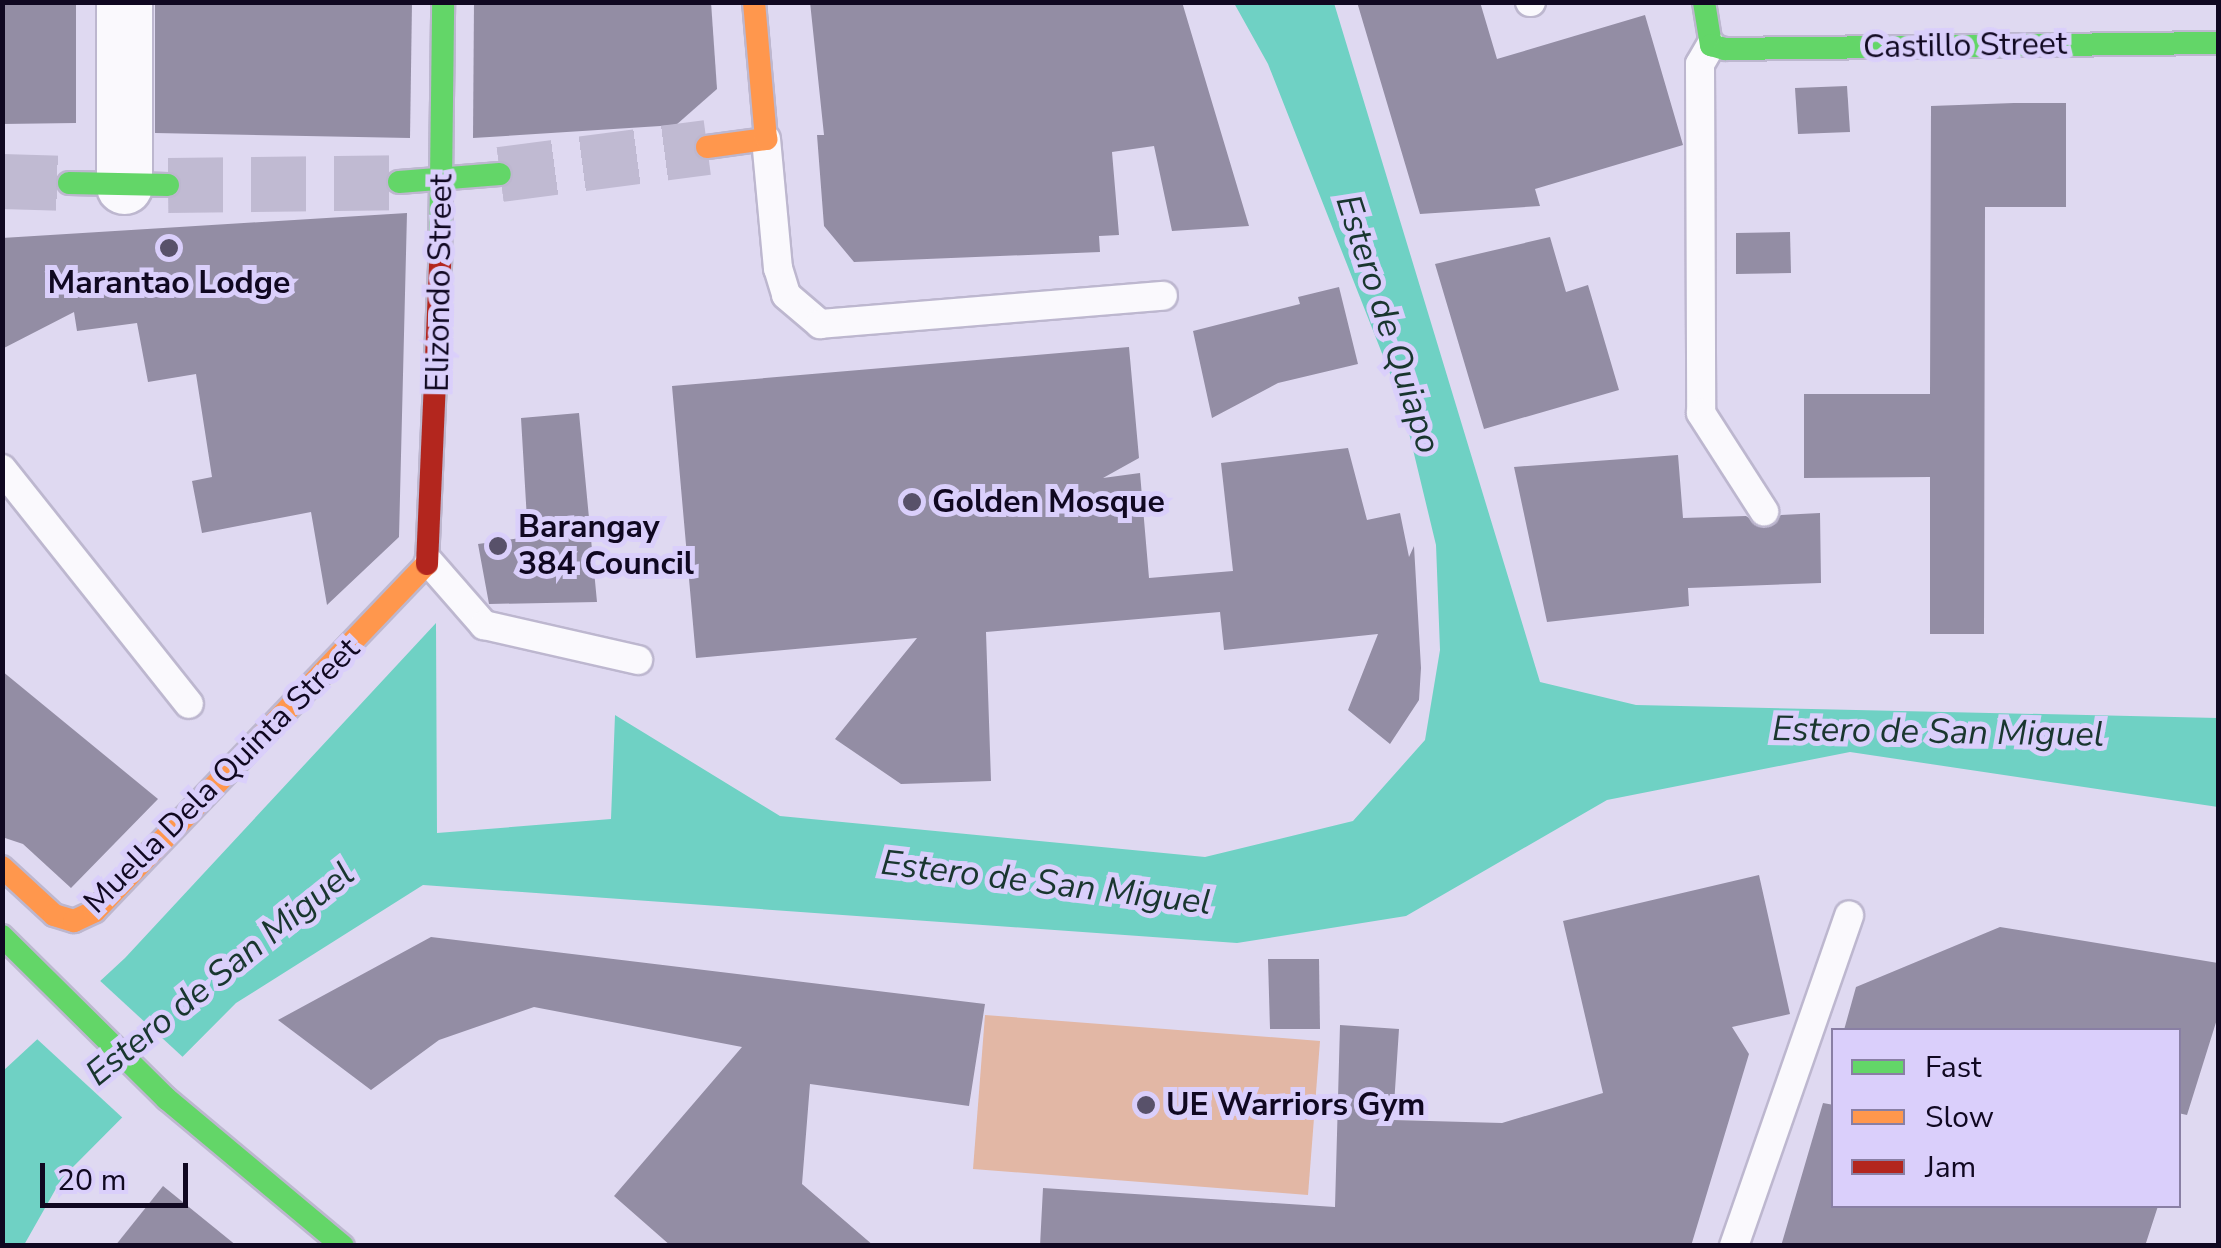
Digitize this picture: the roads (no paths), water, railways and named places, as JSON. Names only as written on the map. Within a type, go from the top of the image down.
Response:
[{"type":"street","points":[[68,184],[146,186],[124,2]]},
{"type":"street","name":"Elizondo Street","points":[[429,562],[443,2]]},
{"type":"street","points":[[707,147],[766,139],[754,2]]},
{"type":"street","points":[[1704,2],[1711,45]]},
{"type":"street","name":"Castillo Street","points":[[1711,45],[2218,43]]},
{"type":"street","points":[[398,182],[441,182],[500,174]]},
{"type":"street","name":"Muella Dela Quinta Street","points":[[2,867],[54,915],[74,921],[95,910],[429,562]]},
{"type":"street","points":[[2,936],[68,1006],[185,1115],[343,1246]]},
{"type":"lane","points":[[1711,45],[1700,64],[1701,413],[1764,510]]},
{"type":"lane","points":[[766,139],[778,268],[786,295],[820,324],[1163,296]]},
{"type":"lane","points":[[2,469],[189,704]]},
{"type":"lane","points":[[429,562],[484,626],[638,660]]},
{"type":"lane","points":[[1734,1246],[1848,915]]},
{"type":"water","points":[[1234,3],[1334,3],[1540,682],[1636,705],[2218,718],[2218,807],[1850,752],[1607,800],[1406,916],[1237,943],[423,885],[236,1003],[62,1178],[24,1245],[3,1246],[3,1071],[125,958],[436,623],[437,833],[611,819],[615,715],[780,816],[1205,857],[1353,821],[1425,740],[1440,650],[1436,545],[1402,404],[1268,64]]},
{"type":"tunnel","points":[[500,174],[707,147]]},
{"type":"tunnel","points":[[2,181],[69,183]]},
{"type":"tunnel","points":[[168,185],[399,182]]},
{"type":"place","name":"Marantao Lodge","points":[[169,248]]},
{"type":"place","name":"Golden Mosque","points":[[912,502]]},
{"type":"place","name":"Barangay 384 Council","points":[[498,546]]},
{"type":"place","name":"UE Warriors Gym","points":[[1146,1105]]},
{"type":"water label","name":"Estero de Quiapo","points":[[1388,324]]},
{"type":"water label","name":"Estero de San Miguel","points":[[1938,732]]},
{"type":"water label","name":"Estero de San Miguel","points":[[1046,883]]},
{"type":"water label","name":"Estero de San Miguel","points":[[220,974]]}]
